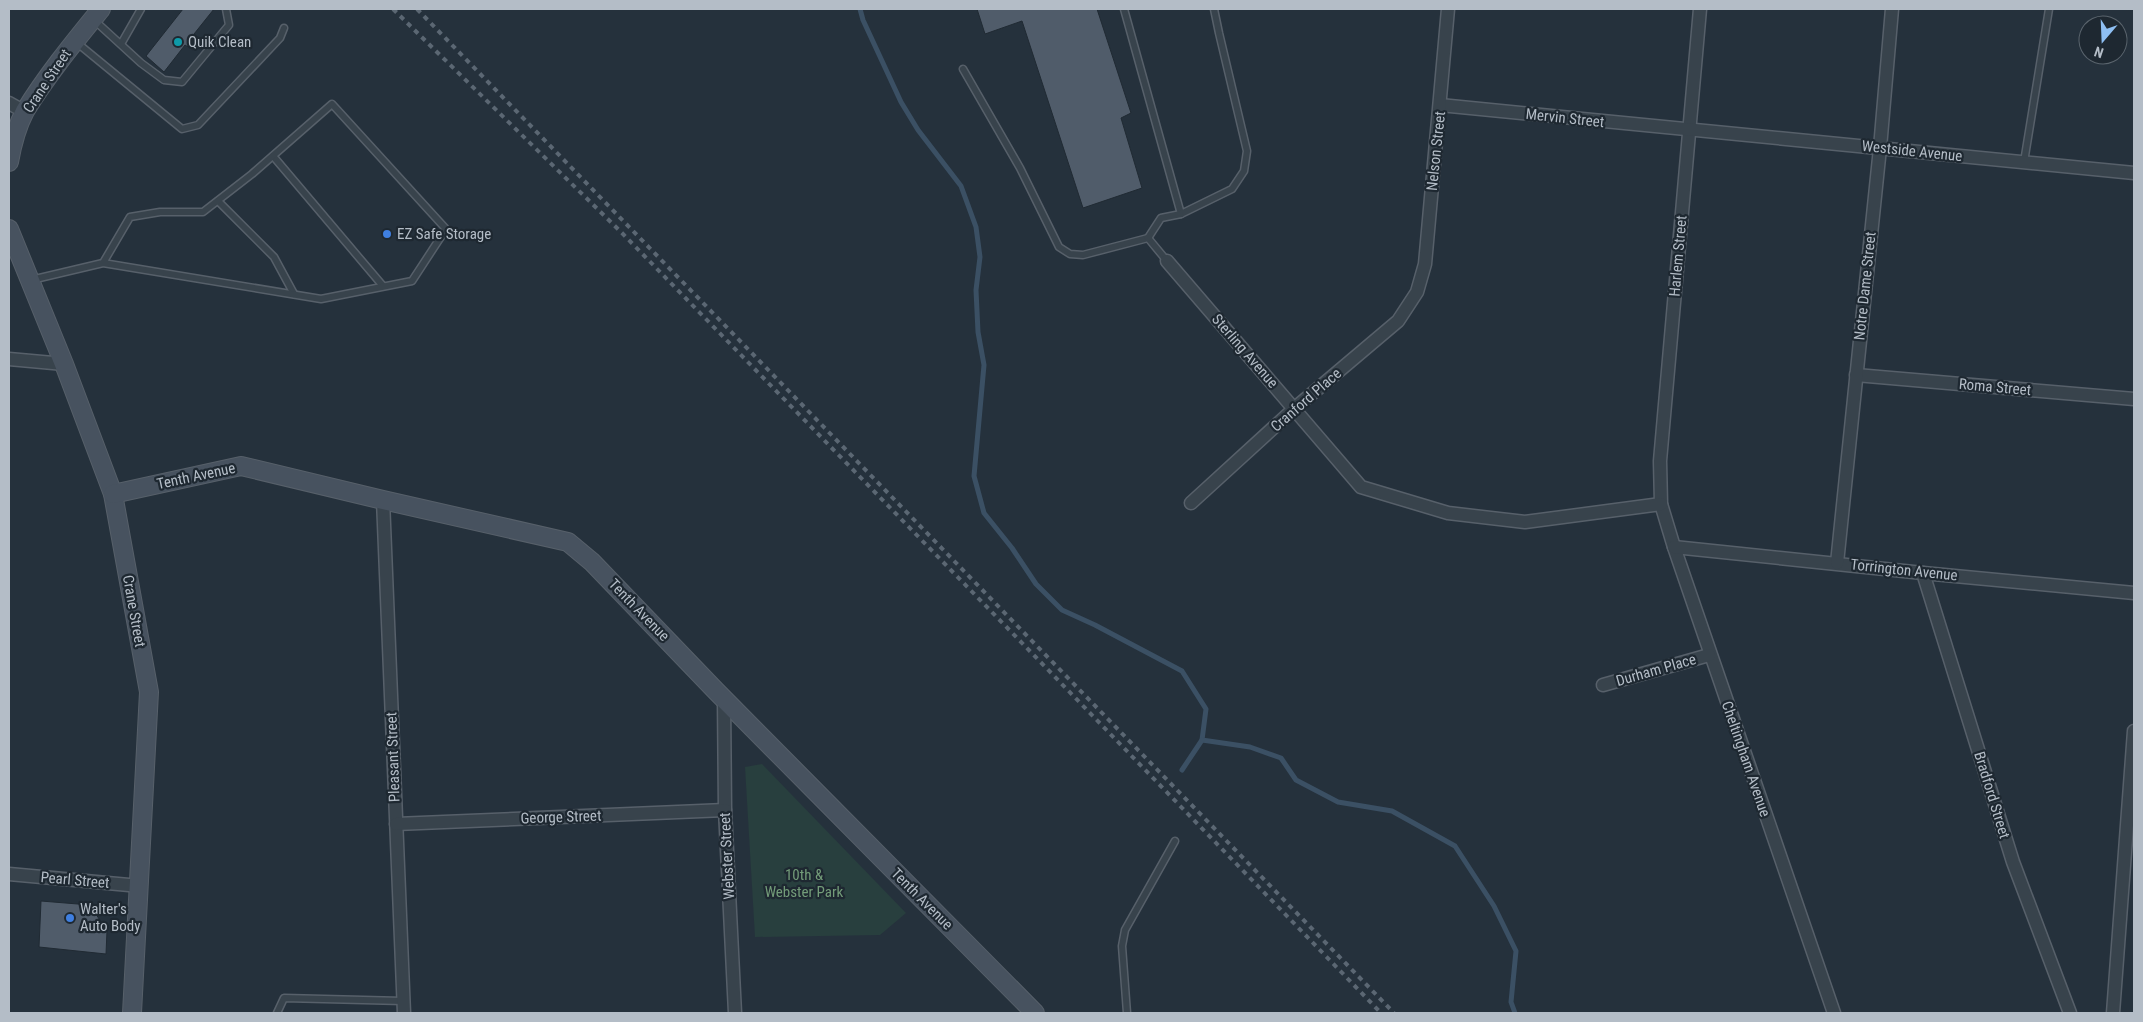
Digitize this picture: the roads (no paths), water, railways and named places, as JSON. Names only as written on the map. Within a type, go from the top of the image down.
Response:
[{"type":"street","name":"Nelson Street","points":[[1417,292],[1425,264],[1448,9]]},
{"type":"street","name":"Harlem Street","points":[[1661,504],[1660,461],[1700,9]]},
{"type":"street","name":"Notre Dame Street","points":[[1837,563],[1880,148],[1892,9]]},
{"type":"street","name":"Crane Street","points":[[9,162],[16,131],[25,112],[97,14]]},
{"type":"street","points":[[9,103],[25,112]]},
{"type":"street","name":"Mervin Street","points":[[1440,105],[1689,131]]},
{"type":"street","name":"Westside Avenue","points":[[1689,131],[2134,173]]},
{"type":"street","name":"Crane Street","points":[[9,229],[64,364],[113,494],[149,692],[132,1013]]},
{"type":"street","name":"Sterling Avenue","points":[[1166,260],[1361,487],[1448,513],[1525,522],[1661,504]]},
{"type":"street","name":"Cranford Place","points":[[1191,503],[1295,408],[1398,321],[1417,292]]},
{"type":"street","points":[[9,359],[64,364]]},
{"type":"street","name":"Roma Street","points":[[1856,375],[2134,399]]},
{"type":"street","name":"Tenth Avenue","points":[[113,494],[241,466],[568,542],[592,562],[1035,1013]]},
{"type":"street","name":"Pleasant Street","points":[[383,500],[404,1007]]},
{"type":"street","name":"Cheltingham Avenue","points":[[1661,504],[1709,655],[1834,1013]]},
{"type":"street","name":"Torrington Avenue","points":[[1674,547],[1837,563],[1923,574],[2134,593]]},
{"type":"street","name":"Bradford Street","points":[[1923,574],[2013,862],[2070,1013]]},
{"type":"street","name":"Durham Place","points":[[1604,685],[1709,655]]},
{"type":"street","name":"Webster Street","points":[[724,698],[725,810],[735,1013]]},
{"type":"street","points":[[2113,1013],[2134,731]]},
{"type":"street","name":"George Street","points":[[396,824],[725,810]]},
{"type":"street","name":"Pearl Street","points":[[9,874],[140,886]]},
{"type":"lane","points":[[121,44],[142,9]]},
{"type":"lane","points":[[97,14],[121,44],[164,80],[182,82],[229,25],[226,9]]},
{"type":"lane","points":[[1124,9],[1181,214]]},
{"type":"lane","points":[[963,69],[1020,168],[1059,247],[1070,254],[1083,255],[1148,238],[1161,218],[1181,214],[1232,189],[1244,171],[1247,151],[1218,33],[1214,9]]},
{"type":"lane","points":[[2024,162],[2049,9]]},
{"type":"lane","points":[[75,42],[182,129],[198,125],[280,38],[284,28]]},
{"type":"lane","points":[[30,280],[103,263],[321,299],[412,280],[446,229],[332,104],[273,156],[203,212],[160,212],[130,217],[103,263]]},
{"type":"lane","points":[[273,156],[383,286]]},
{"type":"lane","points":[[218,201],[274,257],[294,294]]},
{"type":"lane","points":[[1148,238],[1166,260]]},
{"type":"lane","points":[[1127,1013],[1122,946],[1125,930],[1175,841]]},
{"type":"lane","points":[[277,1013],[284,998],[404,1007]]},
{"type":"waterway","points":[[860,9],[863,20],[901,102],[918,130],[961,186],[976,227],[980,257],[976,290],[978,332],[984,365],[974,476],[984,513],[1012,548],[1036,584],[1062,610],[1095,625],[1182,671],[1206,709],[1202,740],[1250,747],[1281,758],[1296,780],[1338,802],[1392,811],[1455,846],[1494,906],[1516,951],[1511,1002],[1515,1013]]},
{"type":"waterway","points":[[1182,770],[1202,740]]},
{"type":"railway","points":[[393,9],[622,233],[1381,1013]]},
{"type":"railway","points":[[417,9],[1394,1013]]},
{"type":"place","name":"Quik Clean","points":[[178,42]]},
{"type":"place","name":"EZ Safe Storage","points":[[387,234]]},
{"type":"place","name":"Walter's Auto Body","points":[[70,918]]},
{"type":"park label","name":"10th & Webster Park","points":[[804,884]]}]
